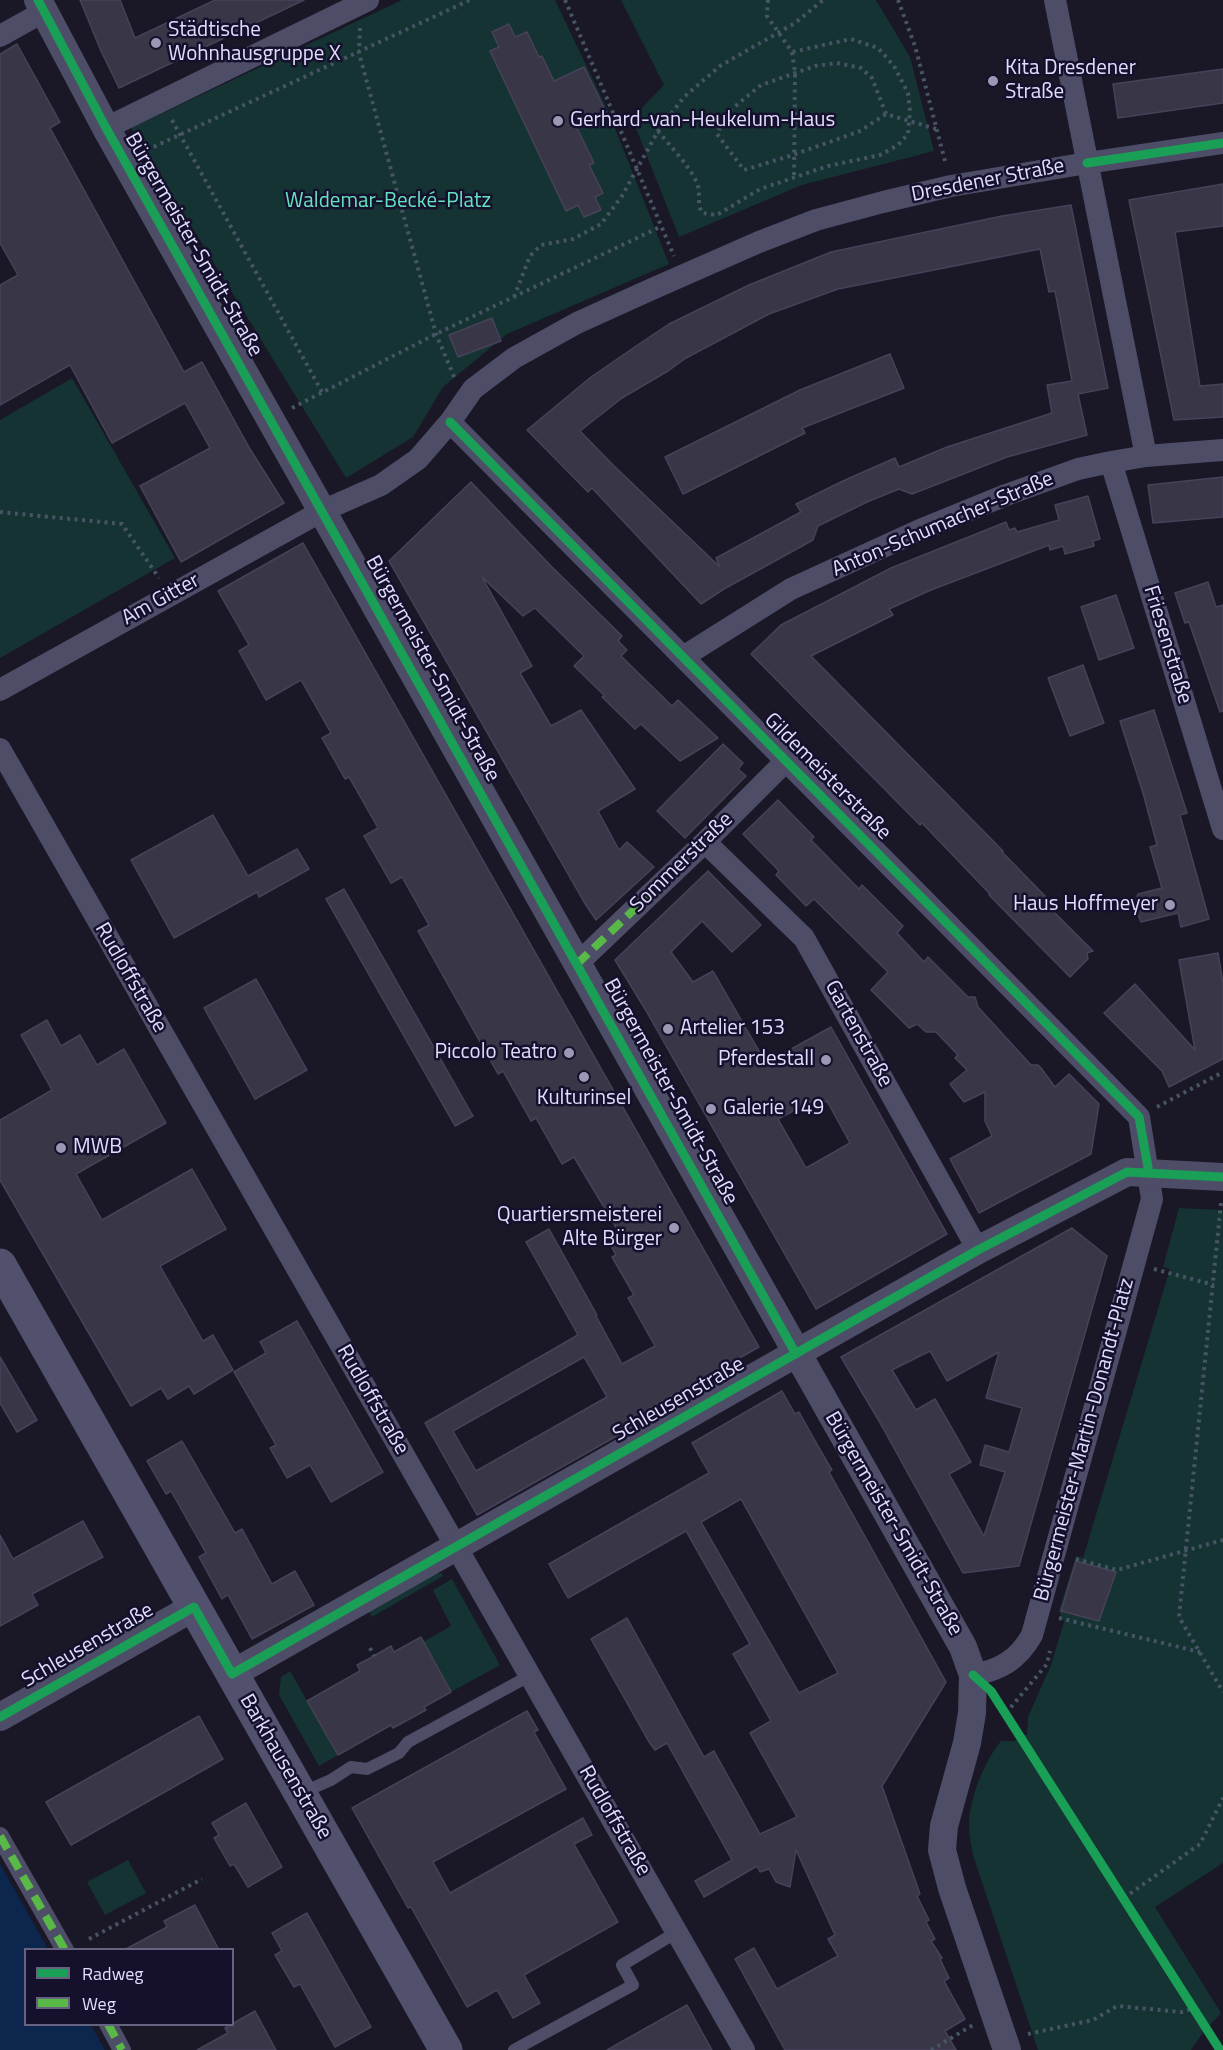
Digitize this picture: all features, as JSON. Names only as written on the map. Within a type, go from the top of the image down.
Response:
[{"type":"main road","name":"Barkhausenstraße","points":[[0,1265],[446,2050]]},
{"type":"street","points":[[1055,0],[1146,456]]},
{"type":"street","points":[[106,128],[363,1]]},
{"type":"street","points":[[0,36],[41,6]]},
{"type":"street","name":"Bürgermeister-Smidt-Straße","points":[[41,6],[106,128],[963,1647],[973,1675],[972,1713],[967,1743],[948,1805],[942,1850],[952,1888],[1002,2034]]},
{"type":"street","name":"Dresdener Straße","points":[[683,276],[759,242],[816,220],[883,202],[951,186],[1223,143]]},
{"type":"street","points":[[322,511],[381,485],[418,459],[450,422],[473,389],[514,358],[577,323],[683,276]]},
{"type":"street","name":"Gildemeisterstraße","points":[[450,422],[1139,1117]]},
{"type":"street","name":"Anton-Schumacher-Straße","points":[[683,657],[791,589],[920,530],[1006,495],[1078,469],[1111,462],[1146,456],[1223,450]]},
{"type":"street","name":"Friesenstraße","points":[[1111,462],[1223,829]]},
{"type":"street","name":"Am Gitter","points":[[0,690],[322,511]]},
{"type":"street","name":"Rudloffstraße","points":[[0,749],[744,2050]]},
{"type":"street","name":"Sommerstraße","points":[[577,964],[786,761]]},
{"type":"street","name":"Gartenstraße","points":[[705,842],[804,938],[978,1250]]},
{"type":"street","points":[[1139,1117],[1149,1173]]},
{"type":"street","name":"Schleusenstraße","points":[[232,1674],[978,1250],[1127,1172],[1149,1173],[1222,1185]]},
{"type":"street","name":"Bürgermeister-Martin-Donandt-Platz","points":[[973,1675],[994,1671],[1009,1661],[1026,1646],[1032,1635],[1152,1199],[1149,1173]]},
{"type":"street","name":"Schleusenstraße","points":[[11,1707],[194,1607]]},
{"type":"street","points":[[0,1836],[64,1948]]},
{"type":"street","points":[[109,2026],[122,2050]]},
{"type":"lane","points":[[300,1794],[331,1780],[351,1767],[368,1769],[399,1753],[408,1742],[531,1676]]},
{"type":"lane","points":[[514,2050],[633,1985],[622,1965],[677,1932]]},
{"type":"path","points":[[124,160],[360,53],[470,0]]},
{"type":"path","points":[[565,0],[683,276]]},
{"type":"path","points":[[768,0],[767,16],[792,52],[795,72],[794,178]]},
{"type":"path","points":[[514,297],[530,256],[541,245],[573,239],[601,224],[622,196],[658,131],[684,97],[720,66],[795,23],[823,0]]},
{"type":"path","points":[[898,0],[915,46],[951,186]]},
{"type":"path","points":[[658,131],[696,180],[700,192],[698,205],[702,213],[717,215],[760,189],[828,166],[880,156],[898,145],[908,134],[910,111],[908,93],[894,66],[878,48],[851,39],[792,52]]},
{"type":"path","points":[[360,53],[436,334],[464,401]]},
{"type":"path","points":[[837,63],[861,68],[872,78],[886,114],[860,131],[744,170],[717,134],[727,113],[761,85],[815,66],[837,63]]},
{"type":"path","points":[[162,101],[322,392]]},
{"type":"path","points":[[886,114],[936,129]]},
{"type":"path","points":[[270,419],[436,334],[662,226]]},
{"type":"path","points":[[0,512],[122,524],[171,595]]},
{"type":"path","points":[[1139,1117],[1223,1072]]},
{"type":"path","points":[[1222,1185],[1214,1285],[1179,1617],[1223,1692]]},
{"type":"path","points":[[1133,1264],[1214,1285]]},
{"type":"path","points":[[1071,1568],[1075,1558],[1117,1570],[1223,1540]]},
{"type":"path","points":[[1055,1617],[1201,1652]]},
{"type":"path","points":[[369,1648],[374,1656]]},
{"type":"path","points":[[1124,1898],[1200,1844],[1223,1798]]},
{"type":"path","points":[[89,1939],[202,1879]]},
{"type":"path","points":[[931,2050],[1002,2034],[1093,2020],[1117,2006],[1182,2012],[1194,2008]]},
{"type":"green space","name":"Waldemar-Becké-Platz","points":[[402,0],[555,0],[609,113],[669,264],[507,334],[443,387],[413,437],[346,478],[131,128]]},
{"type":"green space","points":[[621,0],[876,0],[910,57],[934,151],[802,185],[679,237],[632,118],[664,85]]},
{"type":"green space","points":[[72,378],[175,558],[0,658],[0,420]]},
{"type":"green space","points":[[1179,1208],[1223,1210],[1223,1863],[1155,1907],[1221,2013],[1191,2050],[1038,2050],[973,1855],[969,1833],[970,1815],[979,1781],[989,1759],[1001,1741],[1015,1741],[1027,1734],[1028,1717],[1051,1665],[1064,1622],[1059,1611],[1076,1556],[1083,1558],[1170,1269],[1163,1267]]},
{"type":"green space","points":[[441,1573],[443,1576],[372,1617],[369,1611],[433,1574]]},
{"type":"green space","points":[[452,1579],[500,1665],[451,1692],[423,1642],[451,1626],[433,1590]]},
{"type":"green space","points":[[290,1671],[338,1755],[319,1766],[279,1695],[281,1677]]},
{"type":"green space","points":[[128,1860],[146,1893],[105,1915],[87,1882]]},
{"type":"water","points":[[0,1864],[47,1948],[24,1948],[24,2026],[92,2026],[105,2050],[0,2050]]},
{"type":"building","name":"Städtische Wohnhausgruppe X","points":[[80,0],[120,0],[135,38],[215,0],[304,0],[119,88]]},
{"type":"building","name":"Gerhard-van-Heukelum-Haus","points":[[509,24],[515,37],[527,32],[554,81],[584,67],[607,114],[577,128],[594,163],[589,165],[603,193],[595,197],[601,210],[584,217],[578,205],[566,211],[490,51],[499,47],[492,32]]},
{"type":"building","points":[[17,44],[60,122],[50,128],[184,372],[202,362],[250,449],[284,503],[181,562],[140,486],[210,448],[185,403],[112,443],[70,365],[0,405],[0,285],[18,275],[0,243],[0,54]]},
{"type":"building","points":[[1223,69],[1223,103],[1118,118],[1113,84]]},
{"type":"building","points":[[1223,184],[1223,226],[1175,232],[1200,386],[1223,384],[1223,417],[1174,420],[1129,200]]},
{"type":"building","points":[[1071,205],[1108,388],[1078,394],[1087,435],[1007,457],[912,494],[899,489],[867,502],[818,526],[813,540],[701,604],[592,488],[588,492],[527,430],[591,377],[669,324],[749,285],[831,252],[1002,216]],"holes":[[[1040,249],[1049,292],[1055,291],[1072,381],[1047,385],[1052,413],[947,447],[899,467],[895,458],[845,480],[796,504],[801,512],[716,558],[720,567],[580,431],[622,398],[686,358],[769,314],[838,289]]]},
{"type":"building","points":[[492,318],[501,341],[458,357],[449,335]]},
{"type":"building","points":[[890,354],[904,388],[802,428],[805,433],[683,494],[665,457],[800,390]]},
{"type":"building","points":[[1223,477],[1223,517],[1153,523],[1148,485]]},
{"type":"building","points":[[471,482],[622,636],[618,641],[627,650],[621,656],[672,706],[678,700],[718,738],[680,761],[641,724],[635,729],[602,697],[605,696],[574,666],[584,656],[535,608],[523,616],[482,577],[532,666],[520,673],[551,726],[581,710],[635,789],[598,811],[619,850],[627,842],[654,867],[596,920],[389,561]]},
{"type":"building","points":[[1088,496],[1100,539],[1093,541],[1094,546],[1065,554],[1063,546],[1050,550],[1049,545],[931,590],[889,609],[893,615],[811,656],[1003,851],[1047,898],[1043,901],[1093,951],[1087,953],[1088,959],[1070,977],[922,823],[920,825],[751,654],[781,625],[891,568],[1006,522],[1009,530],[1015,528],[1017,532],[1059,520],[1055,505]]},
{"type":"building","points":[[303,543],[759,1347],[648,1409],[652,1416],[477,1515],[425,1423],[578,1335],[526,1242],[549,1229],[622,1364],[655,1346],[628,1298],[634,1295],[612,1257],[616,1255],[611,1246],[623,1239],[574,1157],[562,1164],[536,1118],[531,1121],[503,1071],[498,1074],[418,931],[429,925],[402,877],[391,883],[364,836],[378,828],[349,777],[345,779],[322,738],[331,733],[301,680],[266,700],[239,651],[249,645],[218,591]],"holes":[[[584,1357],[607,1397],[476,1471],[453,1431]]]},
{"type":"building","points":[[1208,582],[1216,607],[1223,605],[1223,711],[1220,712],[1189,622],[1185,623],[1175,593]]},
{"type":"building","points":[[1116,595],[1134,648],[1099,660],[1081,607]]},
{"type":"building","points":[[1083,665],[1104,723],[1070,736],[1048,678]]},
{"type":"building","points":[[1154,710],[1187,813],[1180,815],[1209,919],[1181,927],[1178,913],[1141,922],[1134,906],[1138,894],[1162,888],[1150,847],[1157,845],[1120,721]]},
{"type":"building","points":[[723,744],[743,763],[738,769],[746,776],[685,838],[657,811]]},
{"type":"building","points":[[778,800],[814,837],[811,840],[859,889],[862,885],[903,926],[897,933],[924,962],[928,957],[968,997],[975,997],[978,1007],[1031,1065],[1038,1065],[1055,1087],[1069,1074],[1099,1104],[1091,1154],[979,1213],[950,1159],[992,1136],[985,1121],[985,1092],[964,1102],[950,1084],[967,1070],[955,1058],[958,1055],[936,1032],[926,1032],[917,1024],[909,1028],[871,990],[888,972],[814,899],[806,906],[776,875],[779,871],[743,834]]},
{"type":"building","points":[[213,815],[248,876],[297,849],[309,869],[259,897],[257,892],[174,938],[131,860]]},
{"type":"building","points":[[708,871],[761,925],[732,952],[702,921],[671,952],[693,982],[713,971],[766,1063],[831,1027],[947,1234],[816,1309],[615,960]],"holes":[[[812,1101],[816,1108],[827,1101],[850,1143],[806,1168],[778,1119]]]},
{"type":"building","points":[[344,889],[473,1116],[455,1126],[326,899]]},
{"type":"building","points":[[1218,953],[1223,983],[1223,1059],[1169,1087],[1162,1071],[1104,1013],[1135,984],[1195,1050],[1179,960]]},
{"type":"building","points":[[256,979],[307,1070],[255,1099],[204,1008]]},
{"type":"building","points":[[47,1020],[61,1046],[80,1035],[97,1065],[124,1049],[166,1123],[76,1174],[102,1220],[192,1169],[226,1229],[160,1266],[203,1341],[213,1335],[233,1370],[194,1394],[189,1386],[168,1399],[161,1388],[131,1406],[0,1180],[0,1120],[52,1090],[21,1035]]},
{"type":"building","points":[[1072,1228],[1107,1256],[1019,1566],[963,1573],[841,1357]],"holes":[[[930,1351],[947,1381],[999,1352],[986,1398],[1022,1408],[1009,1452],[985,1445],[980,1465],[1005,1472],[984,1536],[949,1474],[971,1462],[935,1399],[916,1410],[892,1370]]]},
{"type":"building","points":[[297,1321],[383,1472],[331,1502],[310,1465],[287,1478],[270,1448],[276,1445],[234,1372],[266,1353],[260,1342]]},
{"type":"building","points":[[0,1357],[37,1420],[17,1432],[0,1403]]},
{"type":"building","points":[[782,1391],[795,1414],[799,1412],[832,1470],[829,1472],[946,1682],[882,1786],[920,1894],[917,1896],[929,1920],[926,1922],[935,1939],[931,1941],[942,1958],[940,1959],[949,1978],[944,1981],[965,2019],[945,2031],[956,2050],[785,2050],[735,1959],[754,1948],[777,1989],[838,1956],[828,1939],[835,1935],[796,1850],[790,1887],[776,1882],[769,1869],[760,1872],[757,1866],[704,1897],[695,1881],[732,1860],[667,1743],[655,1750],[649,1742],[591,1639],[627,1618],[704,1757],[714,1751],[760,1834],[797,1817],[750,1733],[771,1721],[733,1654],[750,1644],[686,1531],[568,1598],[549,1564],[709,1473],[692,1443]],"holes":[[[741,1499],[838,1673],[799,1693],[701,1522]]]},
{"type":"building","points":[[182,1441],[235,1533],[242,1529],[272,1584],[295,1571],[314,1605],[252,1639],[228,1595],[222,1599],[199,1557],[206,1553],[171,1491],[166,1494],[147,1461]]},
{"type":"building","points":[[83,1521],[103,1557],[32,1594],[38,1605],[0,1626],[0,1535],[13,1559]]},
{"type":"building","points":[[1076,1561],[1116,1572],[1099,1621],[1061,1611]]},
{"type":"building","points":[[421,1637],[451,1692],[424,1707],[426,1710],[393,1728],[391,1725],[338,1755],[307,1701],[360,1671],[357,1665],[391,1646],[394,1652]]},
{"type":"building","points":[[527,1711],[538,1730],[534,1732],[566,1789],[433,1862],[450,1893],[583,1818],[592,1835],[574,1844],[618,1922],[524,1975],[540,2003],[513,2018],[497,1990],[467,2007],[352,1808]]},
{"type":"building","points":[[199,1716],[223,1759],[71,1845],[46,1802]]},
{"type":"building","points":[[246,1803],[282,1867],[248,1887],[234,1864],[230,1866],[214,1838],[219,1835],[212,1823]]},
{"type":"building","points":[[195,1905],[218,1948],[128,1948],[167,1927],[164,1921]]},
{"type":"building","points":[[307,1913],[371,2027],[335,2047],[300,1984],[294,1987],[275,1955],[282,1951],[272,1933]]},
{"type":"building","points":[[687,2005],[712,2050],[607,2050]]},
{"type":"building","points":[[255,2011],[276,2050],[197,2050],[228,2033],[225,2028],[234,2026],[234,2023]]},
{"type":"marked path","points":[[577,964],[705,842]]},
{"type":"marked path","points":[[0,1836],[64,1948]]},
{"type":"marked path","points":[[109,2026],[122,2050]]},
{"type":"cycle path","points":[[38,0],[106,128],[796,1354]]},
{"type":"cycle path","points":[[1087,163],[1223,143]]},
{"type":"cycle path","points":[[450,422],[1139,1117],[1149,1173]]},
{"type":"cycle path","points":[[0,1717],[194,1607],[232,1674],[978,1250],[1127,1172],[1223,1177]]},
{"type":"cycle path","points":[[973,1675],[991,1691],[1220,2050]]},
{"type":"place","name":"Städtische Wohnhausgruppe X","points":[[156,43]]},
{"type":"place","name":"Kita Dresdener Straße","points":[[993,81]]},
{"type":"place","name":"Gerhard-van-Heukelum-Haus","points":[[558,121]]},
{"type":"place","name":"Haus Hoffmeyer","points":[[1170,905]]},
{"type":"place","name":"Artelier 153","points":[[668,1029]]},
{"type":"place","name":"Piccolo Teatro","points":[[569,1053]]},
{"type":"place","name":"Pferdestall","points":[[826,1060]]},
{"type":"place","name":"Kulturinsel","points":[[584,1077]]},
{"type":"place","name":"Galerie 149","points":[[711,1109]]},
{"type":"place","name":"MWB","points":[[61,1148]]},
{"type":"place","name":"Quartiersmeisterei Alte Bürger","points":[[674,1228]]}]
